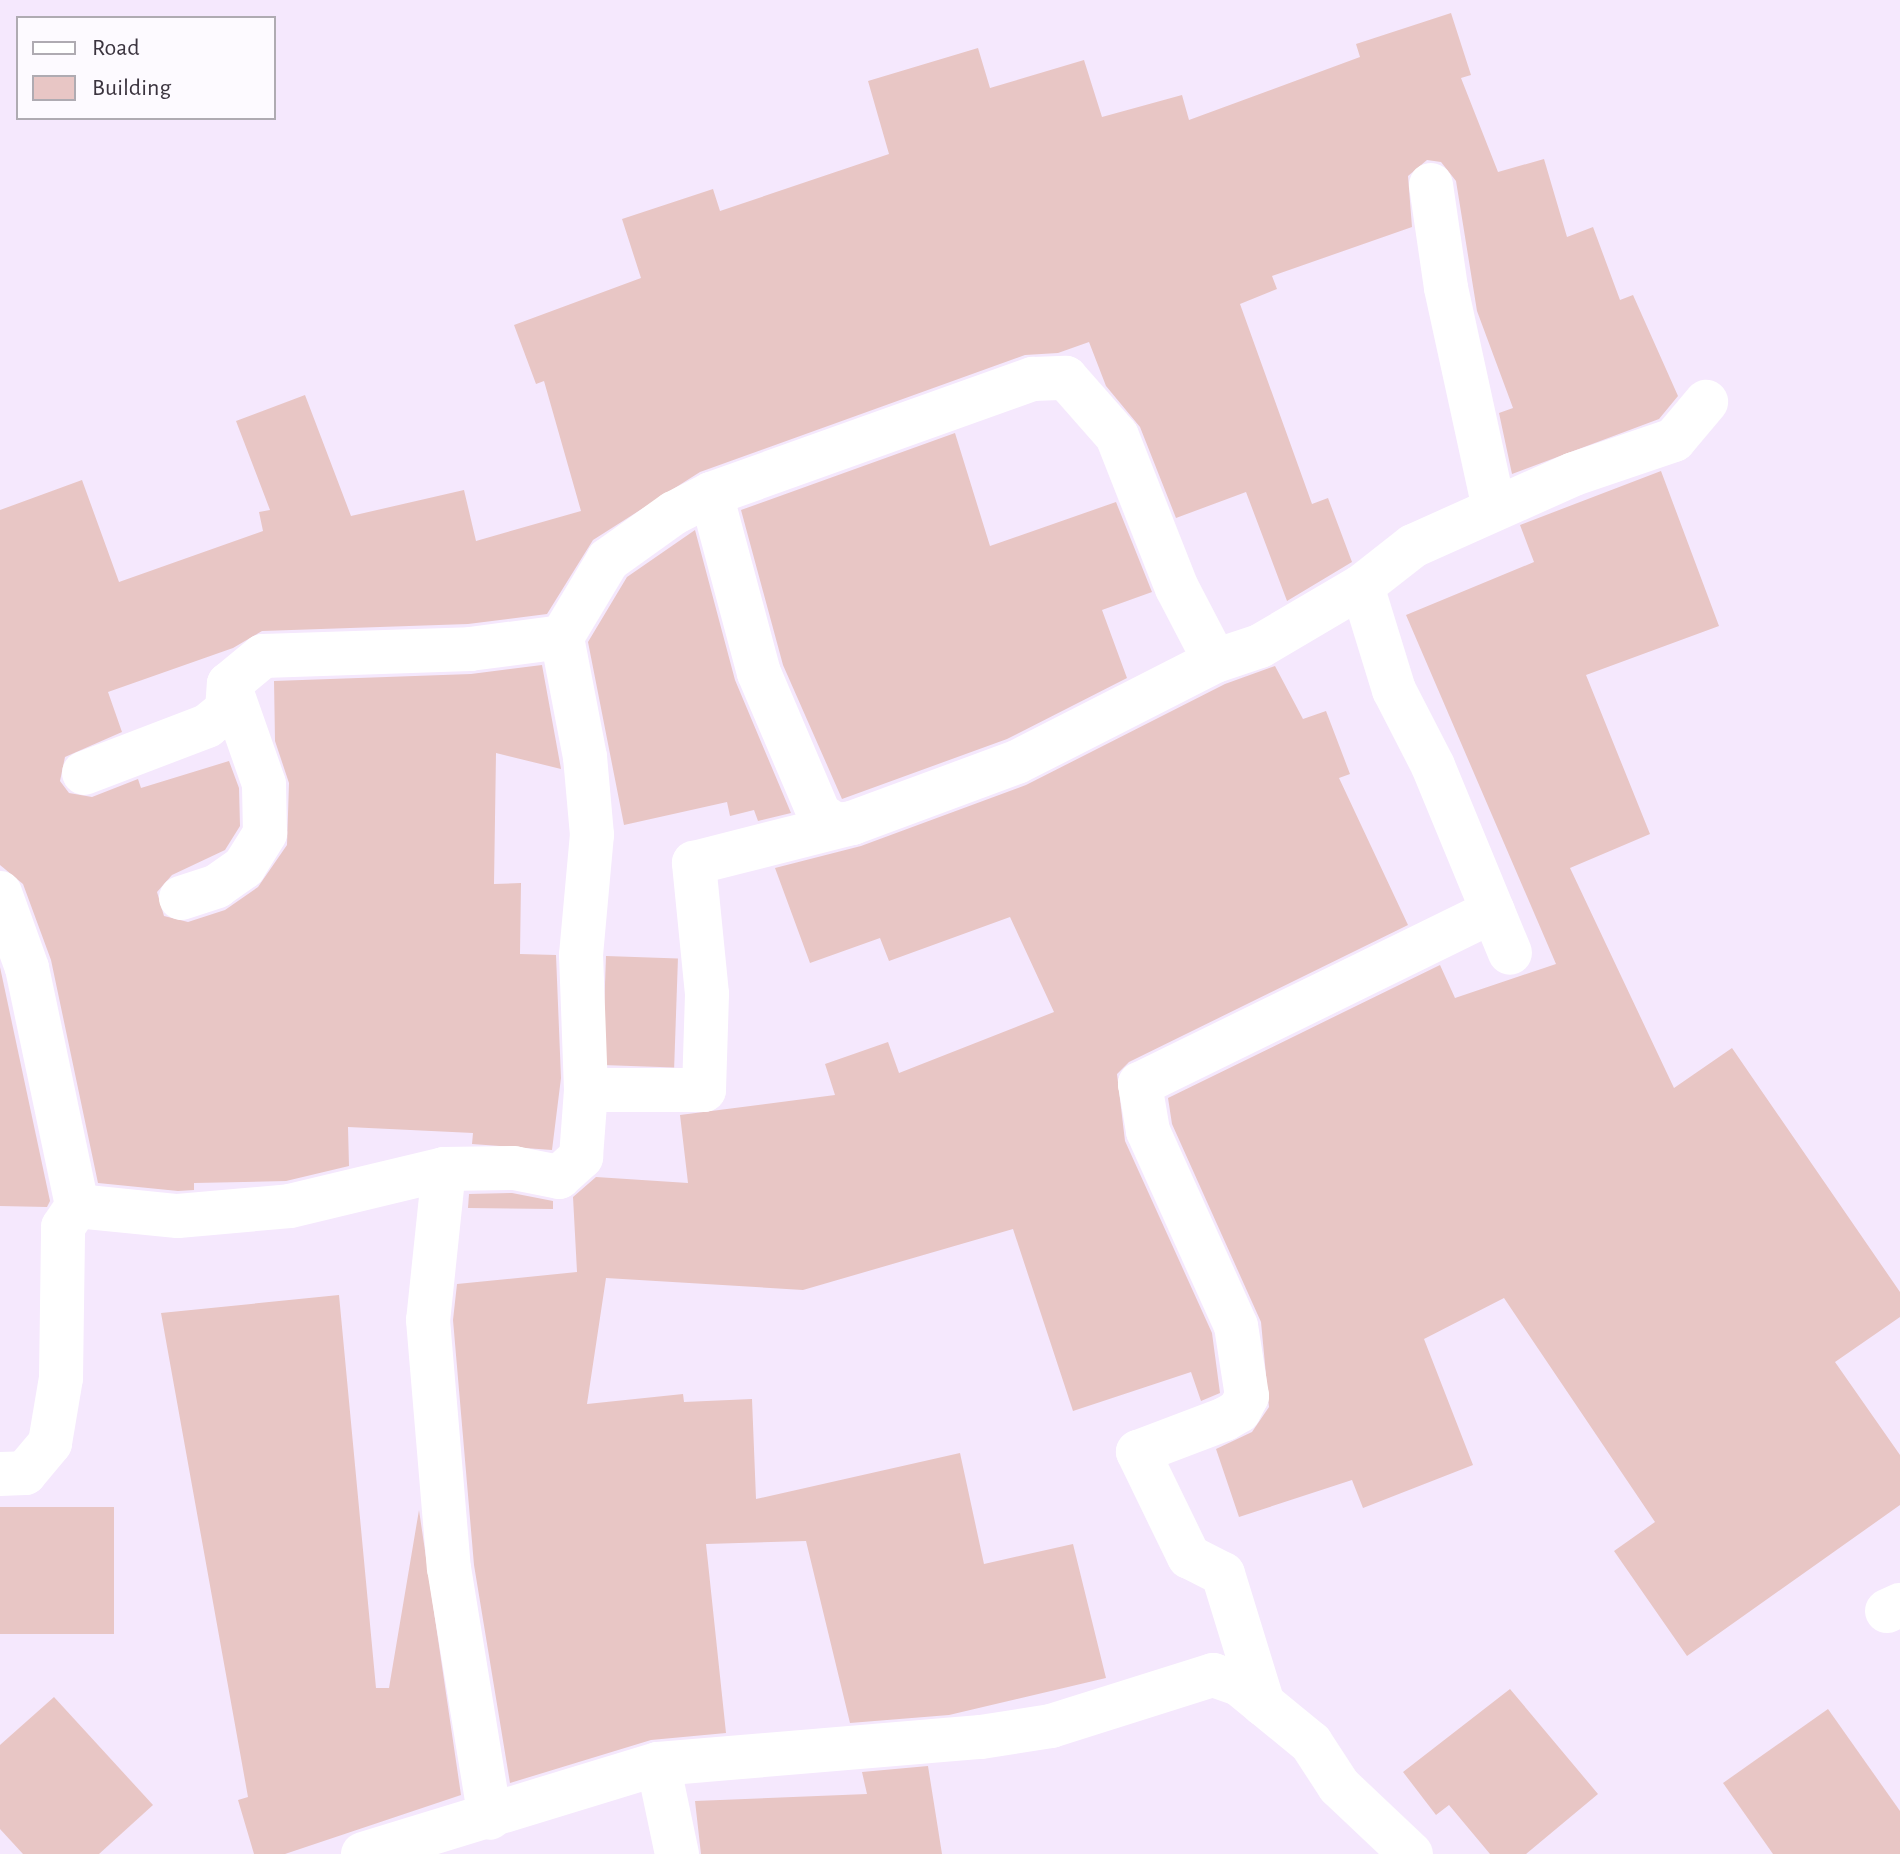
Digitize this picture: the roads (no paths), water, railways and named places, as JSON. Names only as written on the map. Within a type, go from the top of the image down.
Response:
[{"type":"street","points":[[1431,185],[1446,288],[1494,508]]},
{"type":"street","points":[[77,1206],[178,1216],[290,1206],[444,1169],[514,1168],[544,1177],[568,1172],[581,1157],[586,1090],[581,955],[592,835],[585,757],[562,637],[608,560],[711,494],[1033,379],[1066,378],[1117,436],[1177,588],[1215,661]]},
{"type":"street","points":[[586,1090],[704,1090],[707,994],[694,863],[852,823],[1017,762],[1215,661],[1260,646],[1362,586],[1413,546],[1494,508],[1674,440],[1706,402]]},
{"type":"street","points":[[711,494],[759,673],[819,814],[836,825],[852,823]]},
{"type":"street","points":[[1362,586],[1394,690],[1433,766],[1510,953]]},
{"type":"street","points":[[84,773],[207,726],[227,710],[229,684],[263,656],[470,649],[562,637]]},
{"type":"street","points":[[181,898],[217,886],[244,867],[265,833],[264,784],[229,684]]},
{"type":"street","points":[[0,893],[27,968],[77,1206],[63,1227],[61,1378],[50,1443],[25,1473],[0,1474]]},
{"type":"street","points":[[1263,1704],[1223,1574],[1189,1557],[1138,1452],[1225,1419],[1239,1411],[1247,1396],[1236,1326],[1148,1131],[1140,1084],[1493,911]]},
{"type":"street","points":[[444,1169],[428,1320],[449,1568],[490,1818]]},
{"type":"street","points":[[363,1854],[490,1818],[658,1764],[981,1737],[1051,1726],[1213,1675],[1239,1684],[1311,1743],[1339,1786],[1411,1854]]},
{"type":"street","points":[[658,1764],[677,1854]]}]
